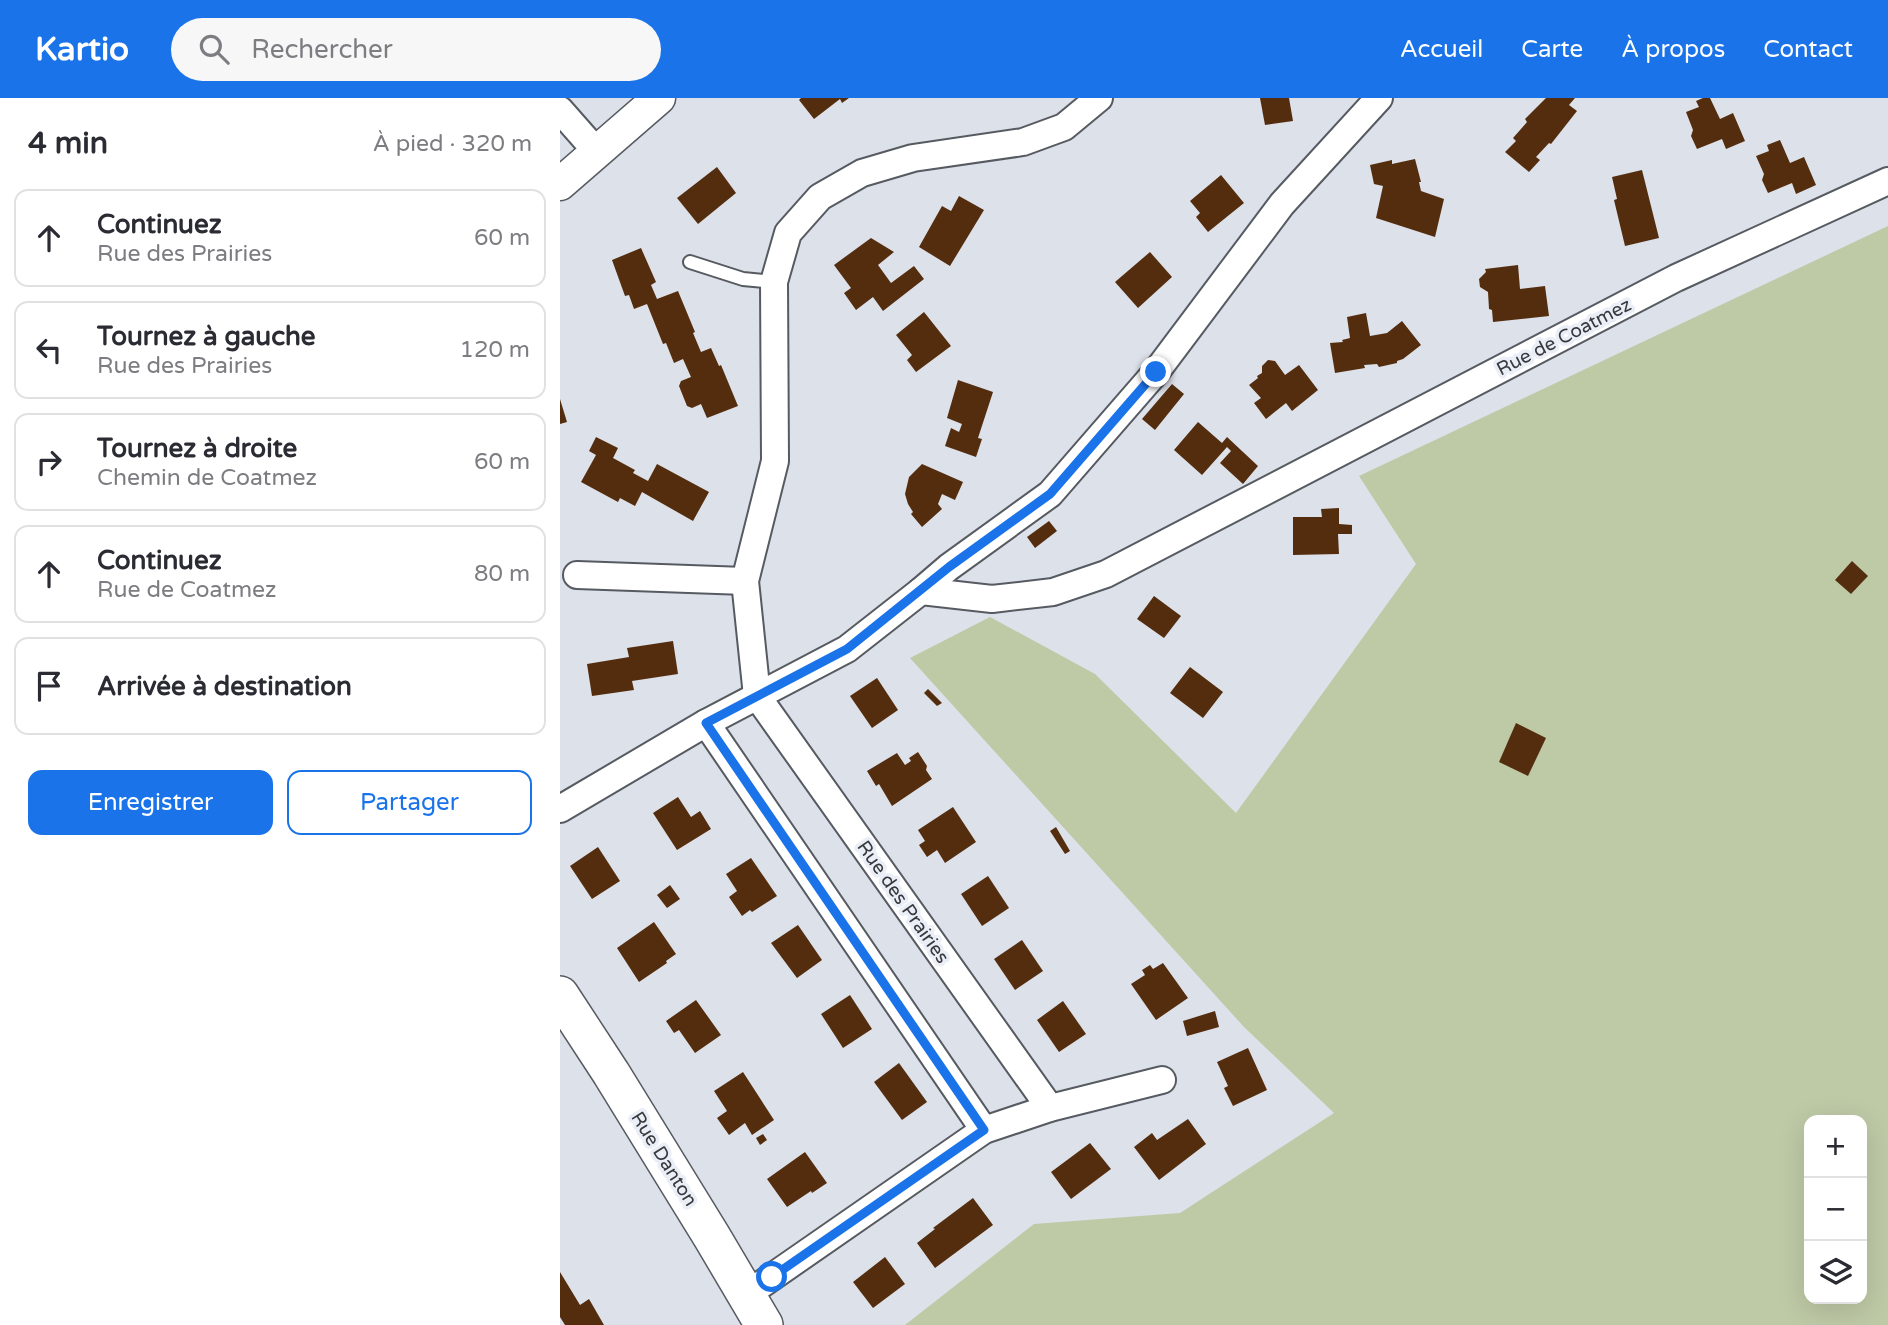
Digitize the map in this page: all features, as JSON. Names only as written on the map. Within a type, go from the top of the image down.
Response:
[{"type":"main road","name":"Rue Danton","points":[[560,995],[618,1084],[755,1310]]},
{"type":"street","points":[[560,184],[659,98]]},
{"type":"street","points":[[757,696],[745,581],[775,461],[774,282],[788,233],[821,197],[862,173],[913,158],[1023,142],[1064,127],[1099,98]]},
{"type":"street","points":[[560,809],[706,723],[847,649],[949,567],[1050,494],[1156,372],[1282,204],[1379,98]]},
{"type":"street","points":[[560,110],[597,152]]},
{"type":"street","name":"Rue de Coatmez","points":[[921,591],[992,599],[1053,592],[1106,573],[1676,278],[1888,181]]},
{"type":"street","points":[[577,575],[745,581]]},
{"type":"street","name":"Rue des Prairies","points":[[757,696],[1050,1108]]},
{"type":"street","points":[[706,723],[984,1130]]},
{"type":"street","points":[[755,1310],[984,1130],[1050,1108],[1162,1080]]},
{"type":"lane","points":[[690,262],[743,279],[774,282]]},
{"type":"green space","points":[[1888,226],[1888,1325],[905,1325],[1034,1224],[1180,1213],[1334,1113],[1244,1027],[910,658],[990,617],[1095,674],[1236,813],[1416,564],[1359,476]]},
{"type":"building","points":[[849,98],[842,103],[840,99],[814,119],[799,100]]},
{"type":"building","points":[[1260,98],[1289,98],[1293,121],[1265,125]]},
{"type":"building","points":[[1546,98],[1575,98],[1569,105],[1577,111],[1551,144],[1536,157],[1540,160],[1529,172],[1505,152],[1516,141],[1513,138],[1527,122],[1525,119]]},
{"type":"building","points":[[1710,98],[1720,119],[1733,113],[1745,141],[1726,149],[1722,139],[1697,149],[1686,112],[1699,107],[1696,101]]},
{"type":"building","points":[[1780,140],[1790,163],[1804,157],[1816,185],[1796,194],[1792,183],[1768,193],[1756,156],[1769,151],[1767,145]]},
{"type":"building","points":[[1415,159],[1421,191],[1444,199],[1435,237],[1376,218],[1383,186],[1374,184],[1370,165]]},
{"type":"building","points":[[717,167],[736,193],[698,224],[677,198]]},
{"type":"building","points":[[1642,170],[1659,238],[1625,246],[1614,200],[1617,199],[1612,177]]},
{"type":"building","points":[[1221,175],[1244,203],[1208,232],[1196,217],[1200,213],[1190,201]]},
{"type":"building","points":[[959,196],[984,210],[950,266],[919,247],[942,206],[951,211]]},
{"type":"building","points":[[871,238],[894,252],[878,265],[891,283],[914,266],[924,279],[883,311],[873,297],[856,310],[844,293],[851,288],[834,265]]},
{"type":"building","points":[[641,248],[656,282],[651,285],[657,299],[678,291],[701,352],[711,348],[738,406],[707,418],[701,404],[692,408],[687,406],[679,386],[681,381],[691,377],[683,359],[674,363],[647,304],[634,309],[629,295],[625,296],[612,260]]},
{"type":"building","points":[[1150,252],[1172,277],[1138,308],[1115,282]]},
{"type":"building","points":[[1518,265],[1520,289],[1545,286],[1549,316],[1493,322],[1488,292],[1480,287],[1479,279],[1486,272],[1485,269]]},
{"type":"building","points":[[924,312],[951,346],[916,372],[907,360],[912,355],[896,335]]},
{"type":"building","points":[[1366,313],[1370,336],[1387,333],[1402,321],[1421,345],[1397,363],[1379,367],[1377,364],[1364,365],[1365,368],[1335,373],[1330,343],[1343,342],[1342,340],[1350,338],[1347,317]]},
{"type":"building","points":[[1268,360],[1275,361],[1285,375],[1299,365],[1318,390],[1292,411],[1286,403],[1266,419],[1254,403],[1261,398],[1249,385],[1262,373],[1262,366]]},
{"type":"building","points":[[958,380],[993,392],[978,438],[982,439],[976,457],[945,446],[951,428],[959,432],[962,424],[947,418]]},
{"type":"building","points":[[1172,384],[1184,394],[1155,430],[1142,419]]},
{"type":"building","points":[[560,399],[567,422],[560,424]]},
{"type":"building","points":[[1198,422],[1222,443],[1227,437],[1258,466],[1243,484],[1220,463],[1231,451],[1227,447],[1202,475],[1174,450]]},
{"type":"building","points":[[596,437],[618,448],[613,458],[648,481],[657,464],[709,492],[693,521],[642,492],[635,506],[620,498],[618,502],[581,482],[596,455],[589,451]]},
{"type":"building","points":[[922,464],[963,482],[955,500],[942,494],[938,504],[942,509],[922,527],[911,514],[913,512],[905,494],[909,477]]},
{"type":"building","points":[[1339,508],[1339,524],[1352,525],[1352,534],[1338,534],[1339,554],[1293,555],[1293,517],[1322,517],[1321,509]]},
{"type":"building","points":[[1049,521],[1057,531],[1035,548],[1027,537]]},
{"type":"building","points":[[1852,561],[1868,576],[1851,594],[1835,580]]},
{"type":"building","points":[[1154,596],[1181,616],[1164,638],[1137,619]]},
{"type":"building","points":[[673,641],[678,674],[632,681],[634,690],[592,696],[587,664],[629,657],[627,648]]},
{"type":"building","points":[[1190,667],[1223,692],[1203,718],[1170,693]]},
{"type":"building","points":[[877,678],[898,710],[872,728],[850,696]]},
{"type":"building","points":[[928,689],[942,703],[937,706],[924,693]]},
{"type":"building","points":[[1516,723],[1546,738],[1528,776],[1499,762]]},
{"type":"building","points":[[918,752],[932,779],[892,806],[879,784],[876,786],[867,771],[897,753],[905,765],[911,761],[909,758]]},
{"type":"building","points":[[678,797],[691,817],[700,811],[711,829],[677,850],[653,813]]},
{"type":"building","points":[[953,807],[976,842],[945,863],[937,850],[927,857],[919,845],[925,841],[918,830]]},
{"type":"building","points":[[1056,827],[1070,851],[1065,854],[1050,831]]},
{"type":"building","points":[[598,847],[620,881],[592,899],[570,866]]},
{"type":"building","points":[[751,858],[777,896],[742,916],[729,897],[737,891],[726,874]]},
{"type":"building","points":[[988,876],[1009,908],[982,926],[961,894]]},
{"type":"building","points":[[670,885],[680,899],[667,908],[657,895]]},
{"type":"building","points":[[654,922],[676,954],[639,982],[617,948]]},
{"type":"building","points":[[798,925],[822,960],[797,978],[771,943]]},
{"type":"building","points":[[1022,940],[1043,971],[1015,990],[994,959]]},
{"type":"building","points":[[1163,963],[1188,998],[1156,1020],[1131,984],[1145,975],[1142,970],[1150,965],[1153,969]]},
{"type":"building","points":[[850,995],[872,1029],[843,1048],[821,1014]]},
{"type":"building","points":[[696,1000],[721,1035],[695,1053],[679,1030],[674,1033],[666,1021]]},
{"type":"building","points":[[1063,1001],[1086,1034],[1059,1052],[1037,1020]]},
{"type":"building","points":[[1215,1011],[1219,1027],[1187,1036],[1183,1021]]},
{"type":"building","points":[[1248,1048],[1267,1090],[1233,1106],[1224,1088],[1228,1086],[1217,1062]]},
{"type":"building","points":[[899,1063],[927,1102],[902,1120],[874,1082]]},
{"type":"building","points":[[743,1072],[774,1120],[752,1135],[745,1123],[729,1135],[717,1118],[727,1111],[714,1091]]},
{"type":"building","points":[[1188,1119],[1206,1144],[1159,1180],[1134,1147],[1152,1133],[1157,1140]]},
{"type":"building","points":[[763,1134],[767,1140],[760,1145],[756,1138]]},
{"type":"building","points":[[1090,1143],[1111,1169],[1071,1199],[1051,1172]]},
{"type":"building","points":[[805,1152],[827,1183],[787,1207],[767,1179]]},
{"type":"building","points":[[973,1198],[993,1225],[935,1268],[917,1243]]},
{"type":"building","points":[[885,1257],[905,1284],[873,1308],[853,1282]]},
{"type":"building","points":[[560,1272],[580,1305],[589,1299],[604,1325],[565,1325],[560,1317]]},
{"type":"route","points":[[772,1277],[984,1130],[706,723],[847,649],[949,567],[1050,494],[1156,372]]}]
